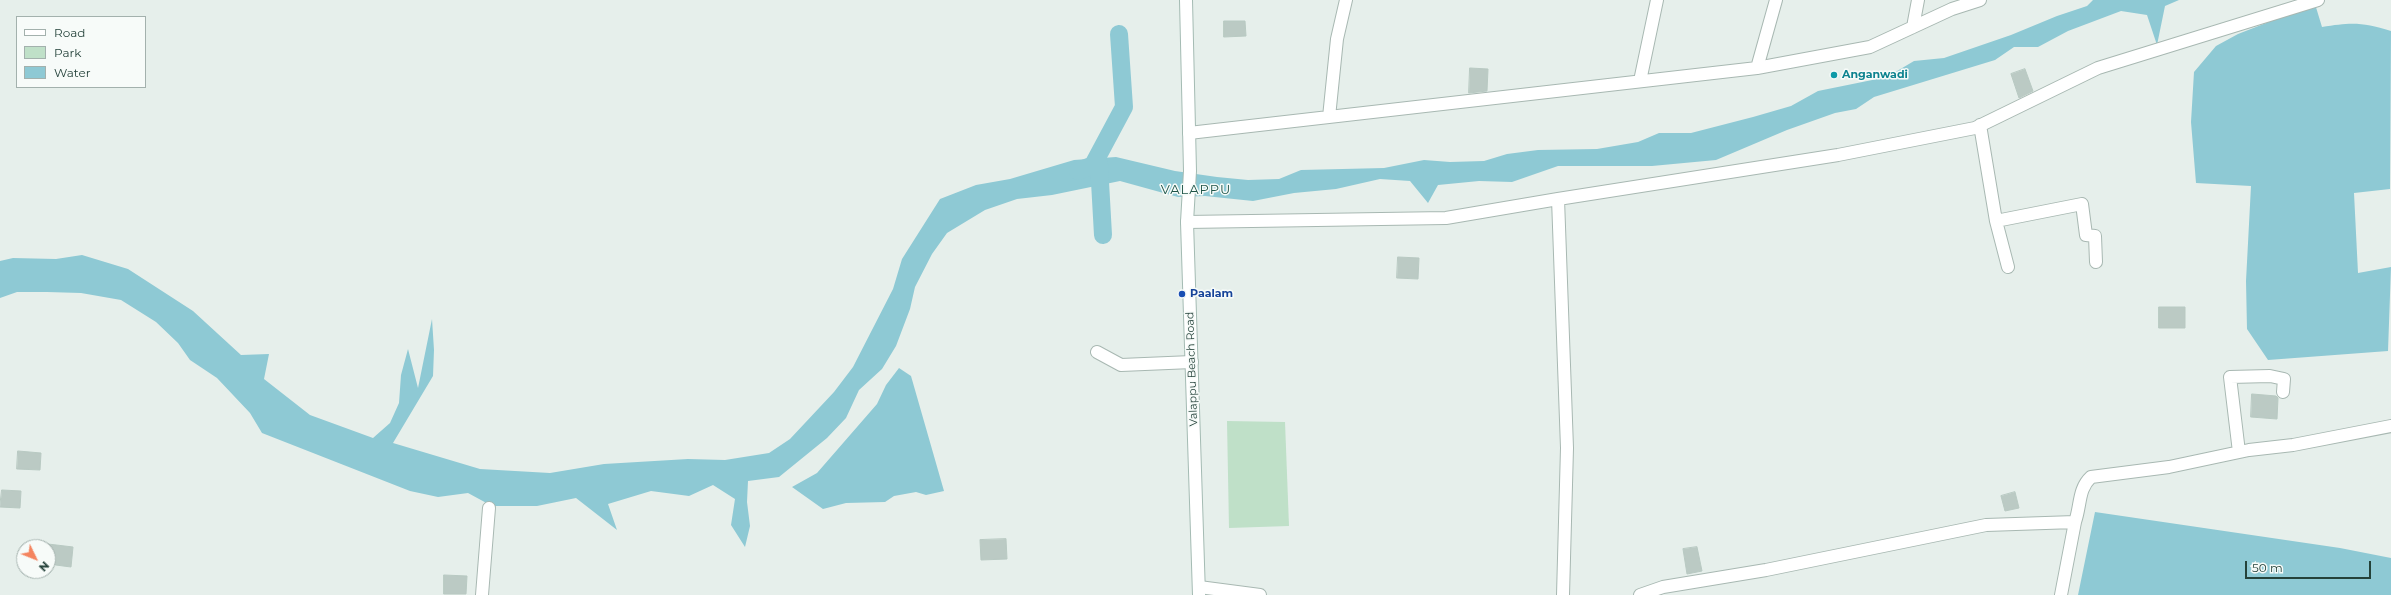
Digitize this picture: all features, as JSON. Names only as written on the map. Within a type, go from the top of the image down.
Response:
[{"type":"street","name":"Valappu Beach Road","points":[[1186,0],[1190,171],[1188,222],[1199,591]]},
{"type":"street","points":[[1329,117],[1337,39],[1346,0]]},
{"type":"street","points":[[1640,81],[1657,0]]},
{"type":"street","points":[[1757,68],[1776,0]]},
{"type":"street","points":[[1913,27],[1918,0]]},
{"type":"street","points":[[1188,133],[1757,68],[1870,47],[1952,9],[1980,0]]},
{"type":"street","points":[[1188,222],[1446,218],[1838,155],[1980,125],[2098,68],[2318,0]]},
{"type":"street","points":[[1980,125],[1996,221],[2008,267]]},
{"type":"street","points":[[1558,199],[1567,448],[1563,595]]},
{"type":"street","points":[[1996,221],[2082,204],[2086,235],[2095,236],[2096,262]]},
{"type":"street","points":[[1097,352],[1121,366],[1192,362]]},
{"type":"street","points":[[2239,452],[2230,377],[2270,376],[2284,379],[2283,392]]},
{"type":"street","points":[[2061,595],[2075,522],[2079,509],[2082,485],[2090,477],[2170,466],[2239,452],[2391,426]]},
{"type":"street","points":[[482,595],[489,508]]},
{"type":"street","points":[[1640,595],[1663,587],[1766,570],[1986,525],[2075,522]]},
{"type":"street","points":[[1199,591],[1260,595]]},
{"type":"green space","points":[[1227,421],[1285,422],[1289,526],[1229,528]]},
{"type":"water","points":[[2093,0],[2179,0],[2165,6],[2157,45],[2147,15],[2121,11],[2068,31],[2038,47],[2014,47],[1995,60],[1874,97],[1856,109],[1835,113],[1787,130],[1716,160],[1652,166],[1558,166],[1512,182],[1479,181],[1438,185],[1428,203],[1410,181],[1380,179],[1336,189],[1294,193],[1253,201],[1205,196],[1178,197],[1120,181],[1052,195],[1017,199],[985,210],[947,233],[932,254],[915,287],[910,309],[896,346],[882,369],[859,390],[846,418],[827,438],[779,477],[748,481],[747,502],[750,526],[745,547],[731,525],[735,499],[713,485],[689,496],[651,491],[608,504],[617,530],[576,498],[537,506],[492,506],[468,493],[438,497],[410,491],[262,433],[250,413],[217,378],[190,360],[178,343],[156,322],[121,300],[81,293],[47,292],[17,292],[0,298],[0,261],[13,258],[56,259],[82,255],[128,269],[193,311],[241,355],[269,354],[264,379],[310,415],[373,438],[390,423],[399,403],[401,375],[408,349],[418,388],[432,319],[434,350],[433,376],[393,443],[480,469],[550,473],[604,464],[688,459],[725,460],[769,453],[790,439],[834,392],[853,367],[893,289],[902,259],[940,199],[976,185],[1010,179],[1074,160],[1116,157],[1175,171],[1248,180],[1279,179],[1301,170],[1384,168],[1424,160],[1450,162],[1484,161],[1507,154],[1538,150],[1597,149],[1638,142],[1659,133],[1691,133],[1791,106],[1818,91],[1887,77],[1914,61],[1944,58],[2011,35],[2057,16],[2087,6]]},
{"type":"water","points":[[2315,4],[2322,27],[2341,24],[2365,24],[2391,31],[2390,189],[2354,193],[2358,273],[2391,267],[2388,351],[2268,360],[2247,329],[2246,281],[2251,186],[2196,183],[2191,122],[2194,72],[2216,46],[2238,34]]},
{"type":"water","points":[[899,368],[911,376],[944,491],[926,495],[916,492],[894,496],[885,502],[846,503],[823,509],[792,487],[817,473],[877,404],[886,385]]},
{"type":"water","points":[[2095,512],[2340,548],[2391,558],[2391,595],[2078,595]]},
{"type":"building","points":[[1224,21],[1245,21],[1246,36],[1224,37]]},
{"type":"building","points":[[1470,68],[1488,69],[1487,91],[1469,93]]},
{"type":"building","points":[[2025,69],[2033,91],[2019,98],[2011,74]]},
{"type":"building","points":[[1398,257],[1419,258],[1418,279],[1397,278]]},
{"type":"building","points":[[2159,307],[2185,307],[2185,328],[2159,328]]},
{"type":"building","points":[[2252,394],[2276,396],[2278,398],[2277,419],[2251,417]]},
{"type":"building","points":[[18,451],[41,453],[40,470],[17,469]]},
{"type":"building","points":[[2,490],[21,491],[20,508],[0,507]]},
{"type":"building","points":[[2015,492],[2019,508],[2005,511],[2001,496]]},
{"type":"building","points":[[1006,539],[1007,559],[981,560],[980,540]]},
{"type":"building","points":[[56,545],[73,547],[71,567],[56,565]]},
{"type":"building","points":[[1697,547],[1702,571],[1687,574],[1683,549]]},
{"type":"building","points":[[444,575],[467,576],[466,594],[444,594]]},
{"type":"waterway","points":[[1078,171],[1093,165],[1124,107],[1119,34]]},
{"type":"waterway","points":[[1099,164],[1103,235]]},
{"type":"place","name":"Anganwadi","points":[[1834,75]]},
{"type":"place","name":"Paalam","points":[[1182,294]]},
{"type":"district","name":"VALAPPU","points":[[1196,190]]}]
